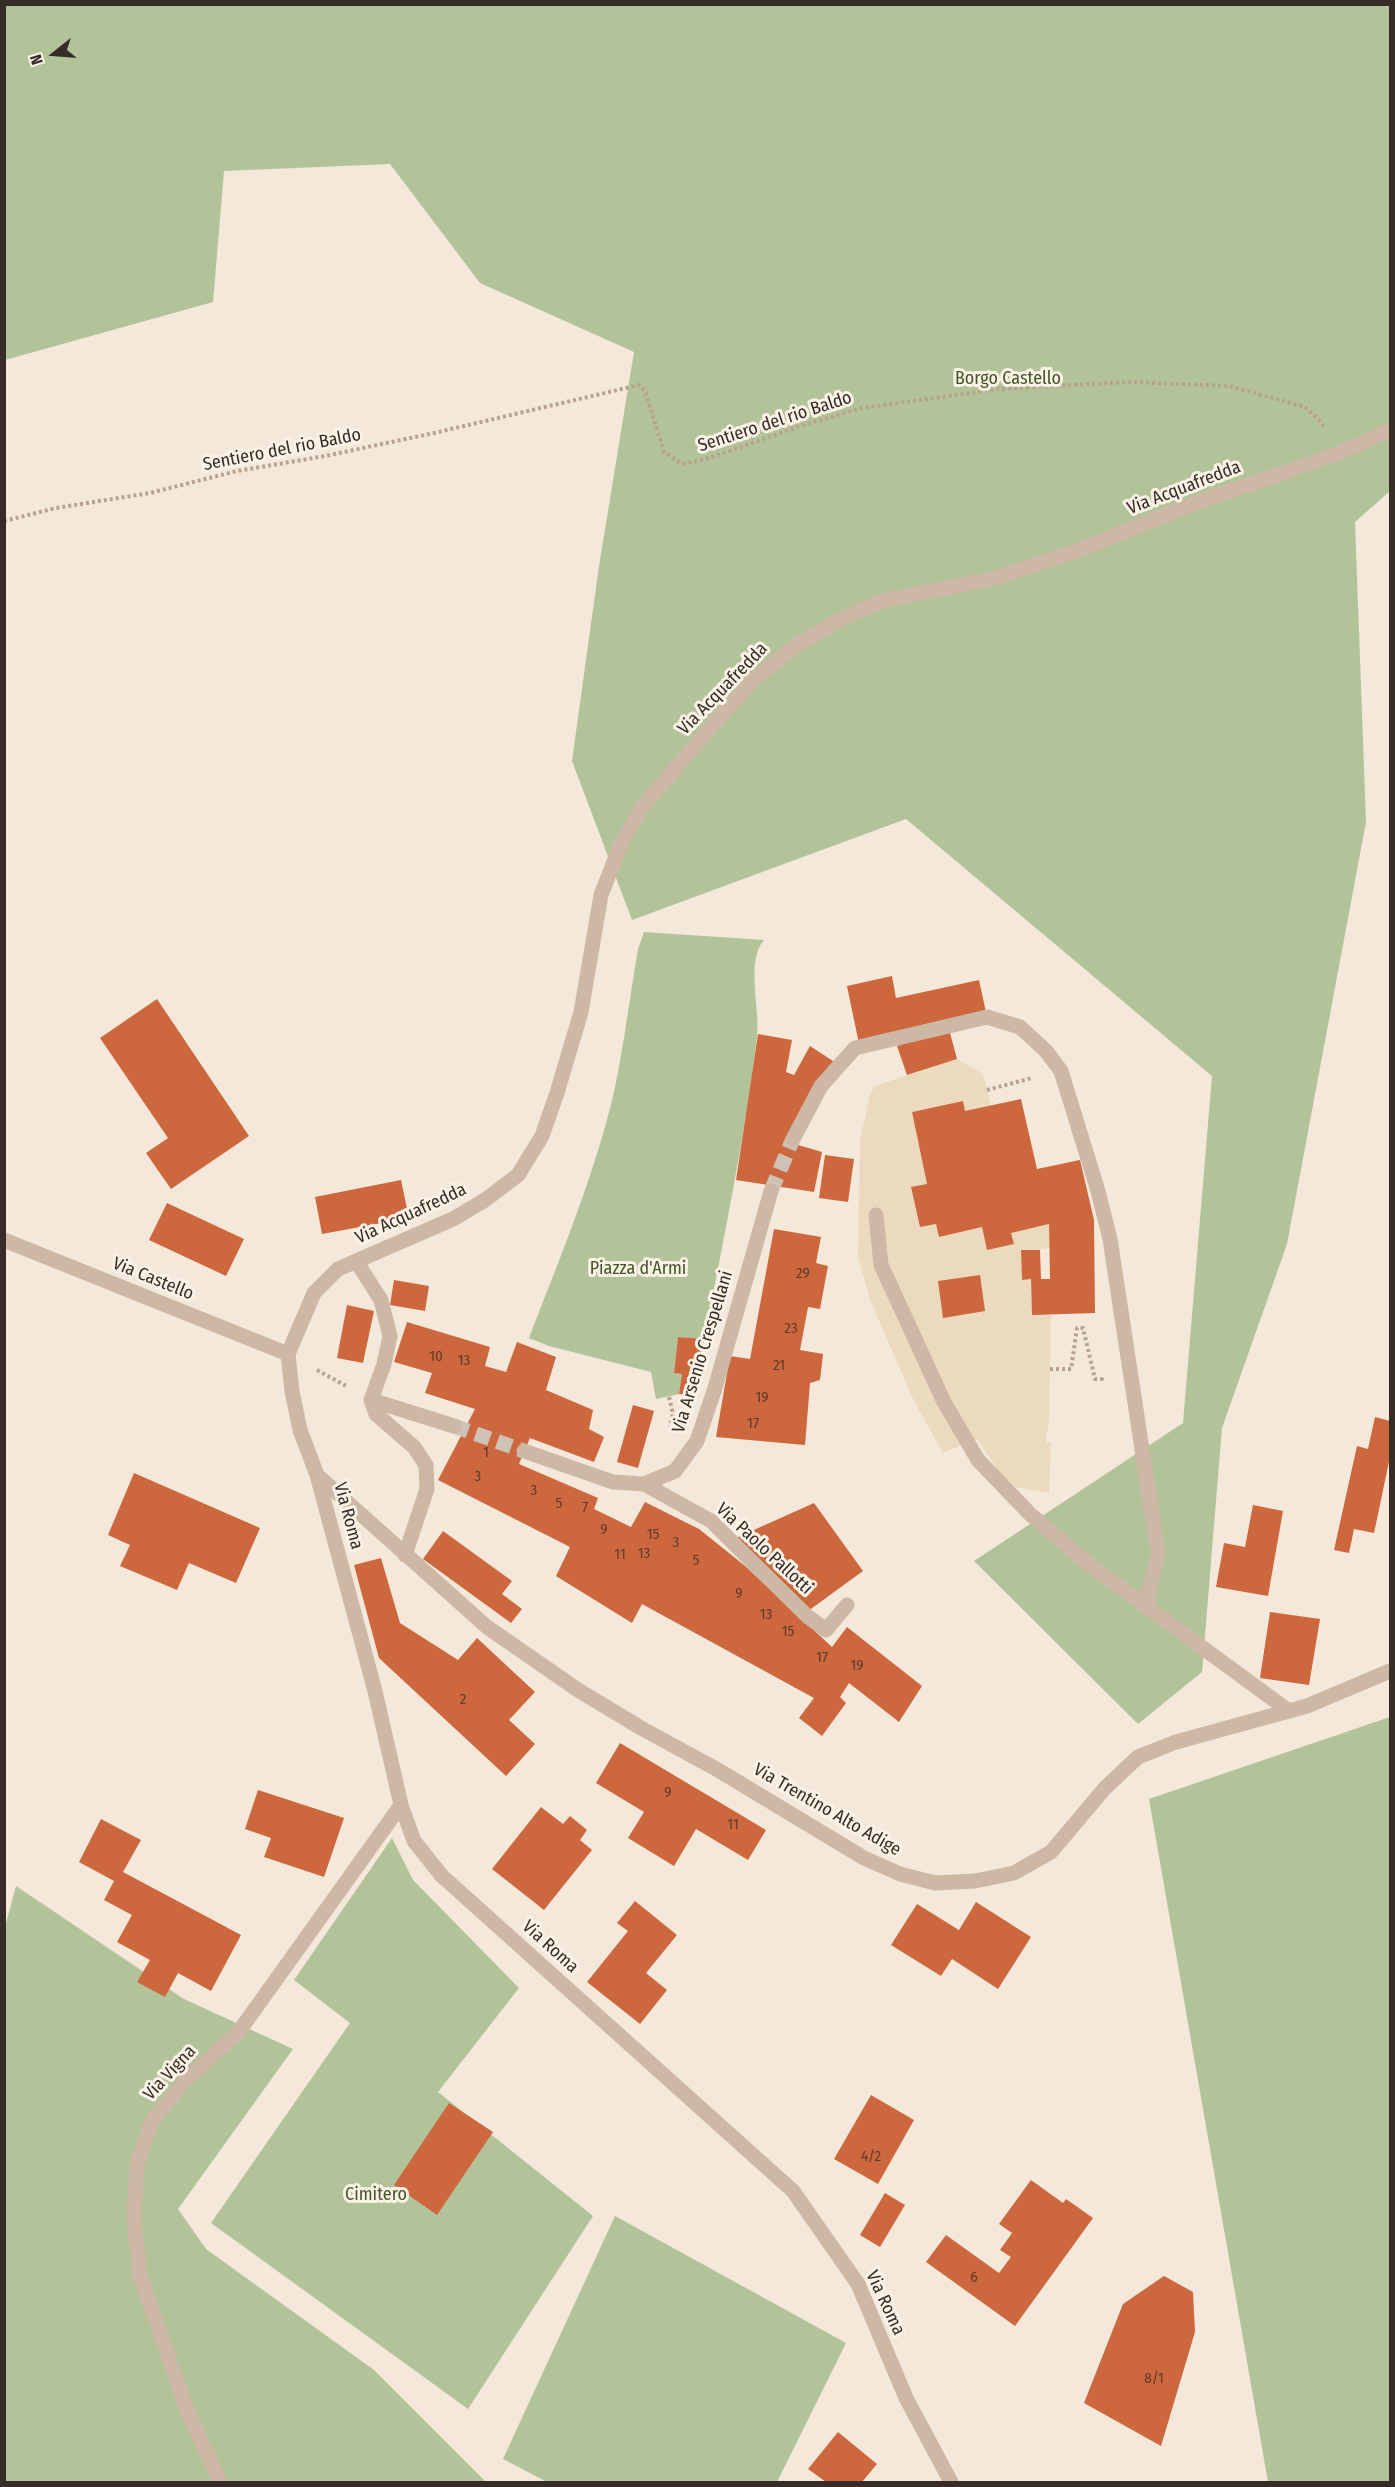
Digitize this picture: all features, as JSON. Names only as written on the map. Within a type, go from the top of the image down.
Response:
[{"type":"street","name":"Via Acquafredda","points":[[288,1354],[314,1293],[338,1269],[453,1219],[485,1200],[518,1175],[542,1136],[557,1093],[581,1012],[601,894],[622,841],[643,806],[716,722],[755,680],[795,645],[837,621],[882,601],[1005,575],[1076,551],[1190,505],[1336,454],[1390,430]]},
{"type":"street","points":[[793,1139],[821,1086],[855,1048],[906,1034],[987,1017],[1020,1027],[1046,1051],[1061,1071],[1098,1191],[1110,1239],[1158,1554],[1146,1606]]},
{"type":"street","name":"Via Arsenio Crespellani","points":[[524,1451],[613,1482],[644,1484],[675,1471],[697,1441],[715,1388],[771,1191]]},
{"type":"street","points":[[876,1215],[881,1265],[944,1402],[978,1460],[1030,1514],[1091,1566],[1289,1711]]},
{"type":"street","name":"Via Castello","points":[[4,1240],[288,1354]]},
{"type":"street","points":[[356,1261],[381,1300],[390,1336],[384,1364],[371,1400],[376,1414],[414,1447],[426,1464],[427,1489],[405,1555]]},
{"type":"street","name":"Via Roma","points":[[288,1354],[292,1391],[300,1430],[317,1475],[375,1691],[401,1805],[414,1841],[442,1876],[793,2191],[858,2284],[906,2398],[951,2482]]},
{"type":"street","points":[[371,1400],[454,1426]]},
{"type":"street","name":"Via Trentino Alto Adige","points":[[317,1475],[488,1627],[587,1695],[864,1858],[900,1874],[935,1883],[975,1881],[1014,1872],[1051,1852],[1105,1788],[1138,1757],[1176,1742],[1307,1706],[1390,1671]]},
{"type":"street","name":"Via Paolo Pallotti","points":[[644,1484],[711,1521],[807,1616],[826,1630],[847,1605]]},
{"type":"street","name":"Via Vigna","points":[[220,2482],[186,2408],[140,2274],[134,2219],[137,2163],[152,2121],[184,2082],[240,2030],[401,1805]]},
{"type":"path","name":"Sentiero del rio Baldo","points":[[4,521],[56,508],[150,493],[237,471],[434,434],[639,385],[645,391],[664,452],[682,464],[710,458],[800,426],[862,408],[999,389],[1129,382],[1228,386],[1305,407],[1321,422],[1336,454]]},
{"type":"path","points":[[987,1090],[1061,1071]]},
{"type":"path","points":[[1050,1369],[1071,1369],[1077,1328],[1083,1328],[1095,1379],[1102,1378],[1102,1368]]},
{"type":"path","points":[[288,1354],[371,1400]]},
{"type":"green space","name":"Borgo Castello","points":[[5,5],[1390,5],[1390,491],[1355,522],[1366,822],[1287,1244],[1222,1428],[1202,1672],[1138,1724],[974,1561],[1183,1423],[1212,1076],[906,819],[632,920],[572,761],[599,566],[634,352],[480,283],[390,164],[224,171],[213,302],[5,360]]},
{"type":"green space","name":"Piazza d'Armi","points":[[644,932],[764,940],[755,960],[758,1027],[752,1076],[704,1339],[678,1337],[674,1373],[682,1374],[679,1394],[656,1399],[651,1372],[549,1346],[529,1338],[576,1216],[606,1123],[618,1074],[638,949]]},
{"type":"green space","points":[[1390,1717],[1390,2482],[1268,2482],[1149,1799]]},
{"type":"green space","name":"Cimitero","points":[[392,1838],[413,1880],[519,1988],[438,2092],[593,2216],[468,2409],[211,2223],[350,2023],[294,1980]]},
{"type":"green space","points":[[16,1886],[184,1999],[293,2049],[178,2209],[206,2249],[374,2370],[486,2482],[5,2482],[4,1931]]},
{"type":"green space","points":[[615,2216],[846,2343],[777,2482],[547,2482],[503,2459]]},
{"type":"shaded area","points":[[957,1059],[983,1074],[991,1106],[965,1111],[962,1101],[912,1112],[927,1184],[911,1188],[920,1227],[936,1224],[939,1237],[982,1227],[987,1250],[1013,1244],[1011,1233],[1049,1224],[1049,1248],[1021,1251],[1022,1279],[1031,1279],[1032,1314],[1051,1315],[1049,1419],[1046,1442],[1051,1443],[1049,1493],[1016,1487],[1001,1474],[977,1439],[943,1453],[914,1401],[870,1300],[858,1257],[860,1141],[870,1094],[875,1086]]},
{"type":"building","points":[[892,976],[896,998],[979,980],[987,1017],[859,1044],[847,986]]},
{"type":"building","points":[[157,999],[249,1136],[171,1189],[146,1153],[168,1138],[100,1038]]},
{"type":"building","points":[[949,1029],[957,1059],[907,1075],[897,1046]]},
{"type":"building","points":[[758,1034],[792,1040],[786,1072],[794,1075],[810,1046],[836,1063],[788,1142],[822,1152],[814,1192],[736,1180]]},
{"type":"building","points":[[1021,1099],[1037,1169],[1080,1160],[1094,1220],[1095,1313],[1032,1315],[1031,1279],[1022,1280],[1021,1250],[1040,1250],[1041,1279],[1050,1279],[1049,1224],[1011,1233],[1014,1244],[987,1250],[982,1227],[939,1237],[936,1224],[920,1227],[911,1187],[927,1184],[912,1112],[963,1101],[965,1111]]},
{"type":"building","points":[[825,1155],[854,1159],[848,1202],[819,1198]]},
{"type":"building","points":[[401,1180],[409,1218],[322,1234],[315,1197]]},
{"type":"building","points":[[167,1203],[244,1239],[226,1276],[149,1240]]},
{"type":"building","points":[[774,1229],[821,1237],[816,1263],[828,1266],[820,1309],[808,1307],[800,1350],[823,1354],[820,1380],[810,1383],[805,1445],[716,1437],[730,1356],[750,1359]]},
{"type":"building","points":[[980,1275],[985,1311],[943,1318],[938,1281]]},
{"type":"building","points":[[394,1280],[429,1286],[425,1311],[390,1305]]},
{"type":"building","points":[[347,1305],[374,1311],[363,1363],[337,1358]]},
{"type":"building","points":[[407,1322],[490,1347],[485,1366],[506,1372],[517,1342],[556,1357],[546,1390],[593,1410],[589,1429],[604,1437],[594,1462],[530,1438],[519,1464],[598,1498],[594,1509],[631,1527],[645,1502],[699,1529],[744,1565],[832,1647],[847,1627],[922,1686],[899,1722],[849,1683],[840,1697],[846,1703],[822,1736],[799,1718],[814,1698],[642,1604],[632,1623],[556,1576],[570,1547],[438,1480],[475,1409],[425,1393],[432,1373],[394,1362]]},
{"type":"building","points":[[678,1337],[704,1339],[696,1396],[679,1394],[682,1374],[674,1373]]},
{"type":"building","points":[[633,1405],[654,1411],[638,1468],[617,1462]]},
{"type":"building","points":[[1375,1417],[1390,1421],[1390,1457],[1374,1533],[1354,1529],[1349,1553],[1334,1550],[1357,1446],[1368,1449]]},
{"type":"building","points":[[134,1473],[260,1528],[236,1583],[189,1563],[177,1590],[120,1566],[130,1545],[108,1535]]},
{"type":"building","points":[[814,1503],[863,1571],[808,1611],[736,1538]]},
{"type":"building","points":[[1253,1505],[1283,1511],[1268,1596],[1216,1587],[1224,1543],[1245,1547]]},
{"type":"building","points":[[443,1531],[512,1581],[502,1594],[522,1609],[511,1623],[423,1559]]},
{"type":"building","points":[[381,1558],[400,1623],[458,1660],[477,1638],[535,1692],[509,1720],[535,1744],[506,1776],[379,1658],[354,1565]]},
{"type":"building","points":[[1270,1612],[1320,1619],[1309,1685],[1260,1678]]},
{"type":"building","points":[[620,1743],[766,1830],[748,1860],[696,1829],[674,1866],[628,1838],[644,1812],[596,1783]]},
{"type":"building","points":[[258,1790],[344,1818],[324,1877],[264,1857],[271,1838],[245,1829]]},
{"type":"building","points":[[541,1807],[563,1824],[570,1816],[587,1830],[580,1840],[592,1850],[544,1910],[492,1869]]},
{"type":"building","points":[[101,1819],[141,1840],[123,1872],[241,1935],[211,1991],[178,1973],[165,1997],[137,1982],[150,1960],[117,1942],[132,1915],[104,1900],[114,1881],[79,1862]]},
{"type":"building","points":[[635,1901],[677,1935],[646,1973],[667,1990],[640,2024],[587,1982],[628,1931],[617,1923]]},
{"type":"building","points":[[976,1902],[1031,1937],[998,1989],[952,1959],[941,1976],[891,1945],[917,1904],[959,1930]]},
{"type":"building","points":[[871,2095],[914,2120],[878,2184],[834,2159]]},
{"type":"building","points":[[449,2103],[493,2132],[437,2215],[394,2185]]},
{"type":"building","points":[[1031,2180],[1063,2203],[1066,2199],[1093,2218],[1015,2326],[926,2262],[946,2235],[999,2273],[1011,2257],[1000,2250],[1012,2233],[999,2224]]},
{"type":"building","points":[[885,2193],[905,2205],[880,2247],[860,2235]]},
{"type":"building","points":[[1164,2276],[1193,2292],[1195,2332],[1161,2446],[1084,2403],[1123,2304]]},
{"type":"building","points":[[838,2432],[877,2464],[862,2482],[826,2482],[808,2469]]},
{"type":"tunnel","points":[[771,1191],[793,1139]]},
{"type":"tunnel","points":[[454,1426],[524,1451]]}]
